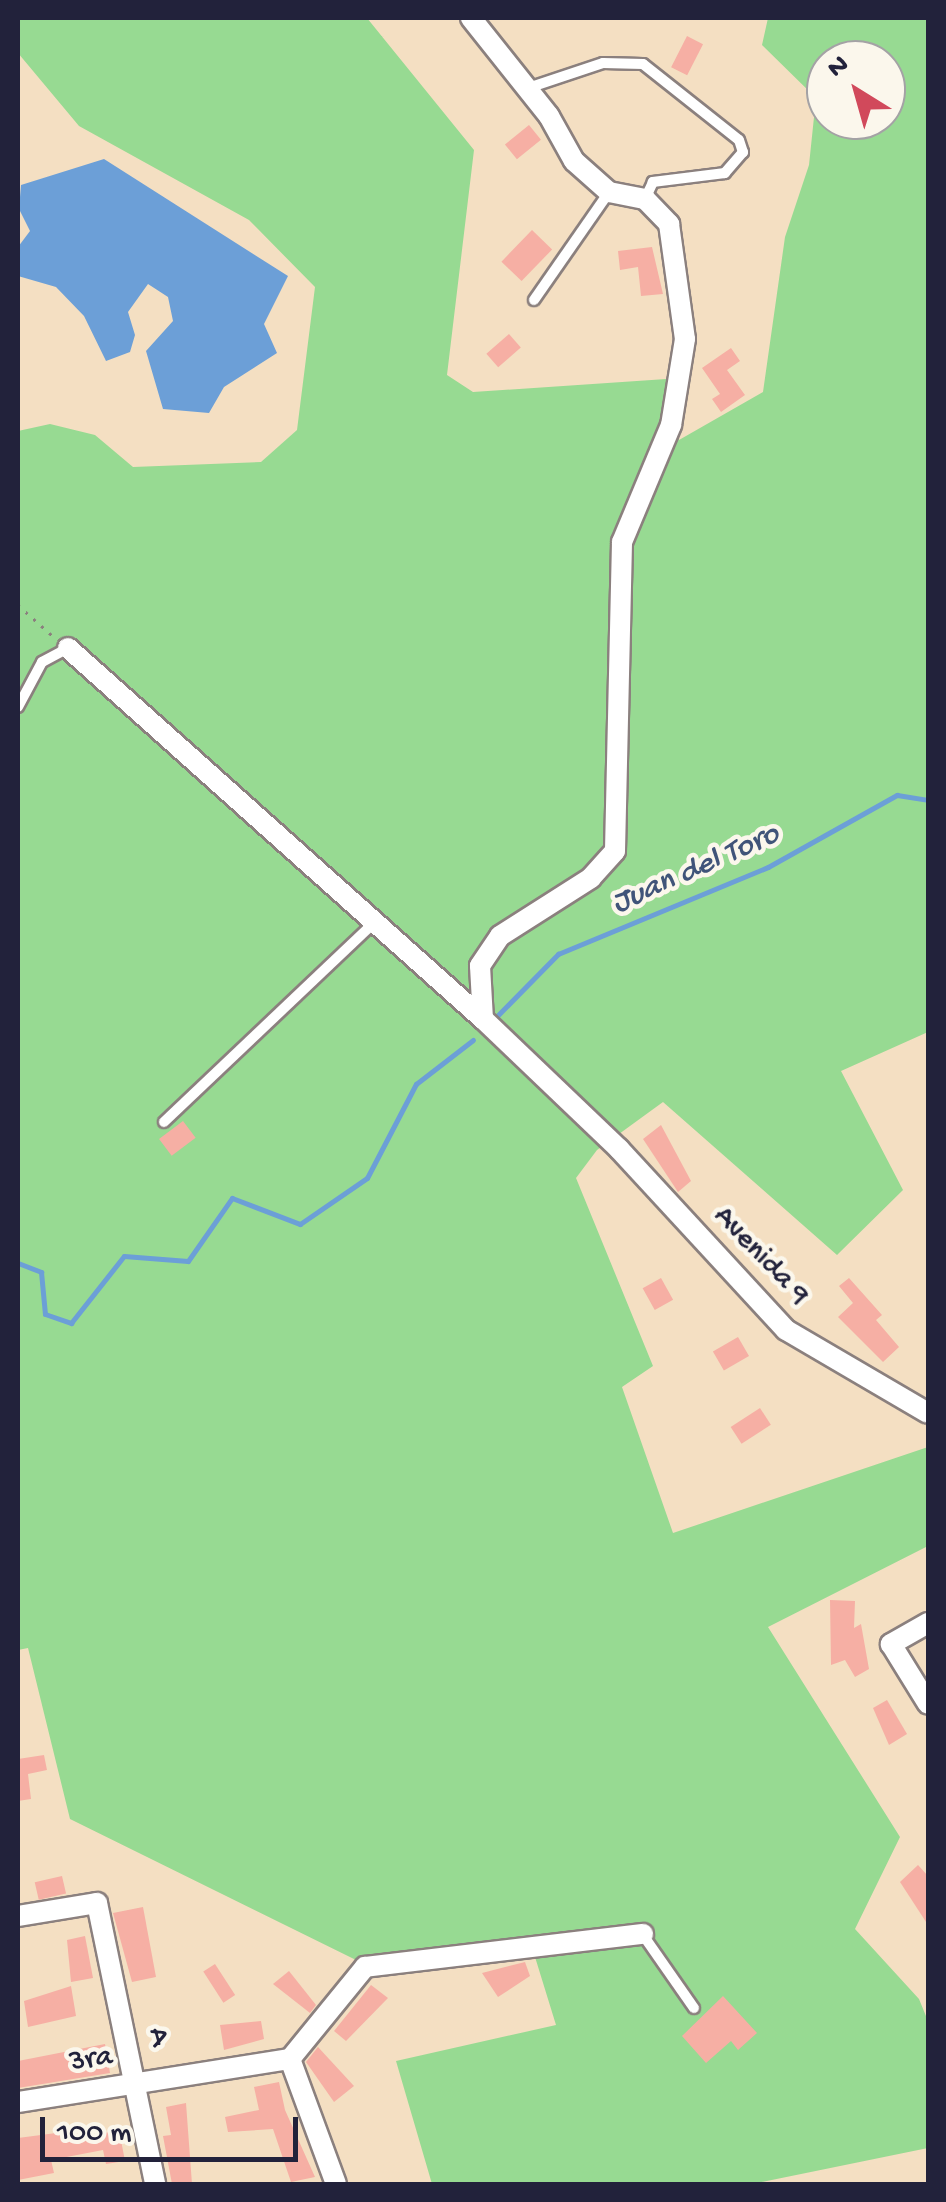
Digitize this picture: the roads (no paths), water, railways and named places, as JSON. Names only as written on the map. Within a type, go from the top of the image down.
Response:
[{"type":"street","points":[[471,18],[528,88],[574,161],[609,192],[645,199],[669,224],[685,340],[671,424],[622,542],[616,852],[591,878],[500,936],[480,966],[483,1019]]},
{"type":"street","name":"Avenida 9","points":[[68,648],[483,1019],[618,1149],[786,1330],[928,1413]]},
{"type":"street","points":[[928,1623],[891,1644],[928,1704]]},
{"type":"street","name":"A","points":[[18,1916],[97,1903],[155,2184]]},
{"type":"street","points":[[336,2184],[290,2059],[365,1967],[643,1934]]},
{"type":"street","name":"3ra","points":[[18,2102],[290,2059]]},
{"type":"lane","points":[[528,88],[603,63],[643,64],[739,140],[744,152],[725,173],[653,182],[645,199]]},
{"type":"lane","points":[[534,300],[609,192]]},
{"type":"lane","points":[[18,707],[42,662],[68,648]]},
{"type":"lane","points":[[164,1122],[374,922]]},
{"type":"lane","points":[[643,1934],[694,2008]]},
{"type":"water","points":[[104,159],[288,276],[264,324],[277,353],[224,387],[209,413],[163,409],[146,351],[173,321],[168,297],[148,284],[128,312],[135,335],[130,352],[106,361],[84,316],[56,287],[18,276],[18,247],[30,231],[19,209],[21,185]]},
{"type":"waterway","name":"Juan del Toro","points":[[498,1015],[558,954],[768,867],[897,795],[928,800]]},
{"type":"waterway","name":"Juan del Toro","points":[[18,1263],[41,1272],[45,1314],[71,1323],[124,1256],[188,1261],[232,1198],[300,1224],[367,1178],[416,1084],[473,1040]]}]
